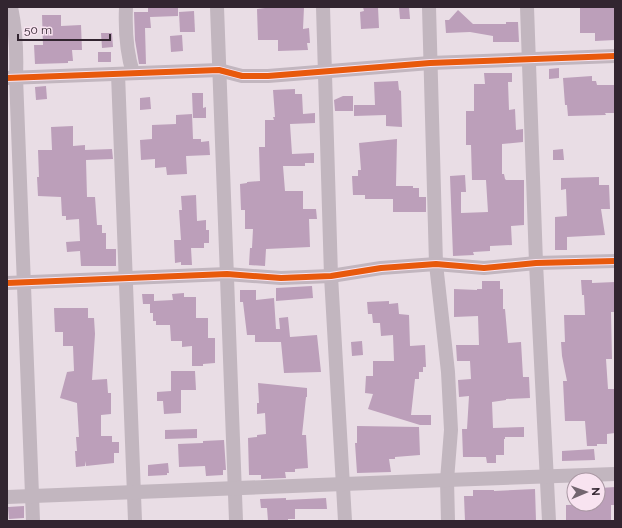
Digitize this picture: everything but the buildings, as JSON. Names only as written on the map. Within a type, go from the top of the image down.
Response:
[{"type":"street","points":[[11,7],[16,27],[12,77],[24,283],[33,521]]},
{"type":"street","points":[[126,7],[125,30],[128,58],[133,73]]},
{"type":"street","points":[[217,7],[236,521]]},
{"type":"street","points":[[323,7],[331,276],[346,521]]},
{"type":"street","points":[[429,7],[436,264],[448,372],[451,430],[447,480],[448,521]]},
{"type":"street","points":[[527,7],[536,263],[548,477],[549,521]]},
{"type":"street","points":[[12,77],[219,70],[242,76],[262,76],[430,63],[615,56]]},
{"type":"street","points":[[118,74],[135,521]]},
{"type":"street","points":[[7,283],[227,274],[281,278],[331,276],[381,268],[436,264],[484,268],[536,263],[615,260]]},
{"type":"street","points":[[7,498],[615,474]]},
{"type":"cycle path","points":[[7,78],[219,70],[242,76],[268,76],[430,63],[615,56]]},
{"type":"cycle path","points":[[7,283],[227,274],[281,278],[331,276],[381,268],[436,264],[484,268],[536,263],[615,261]]}]
